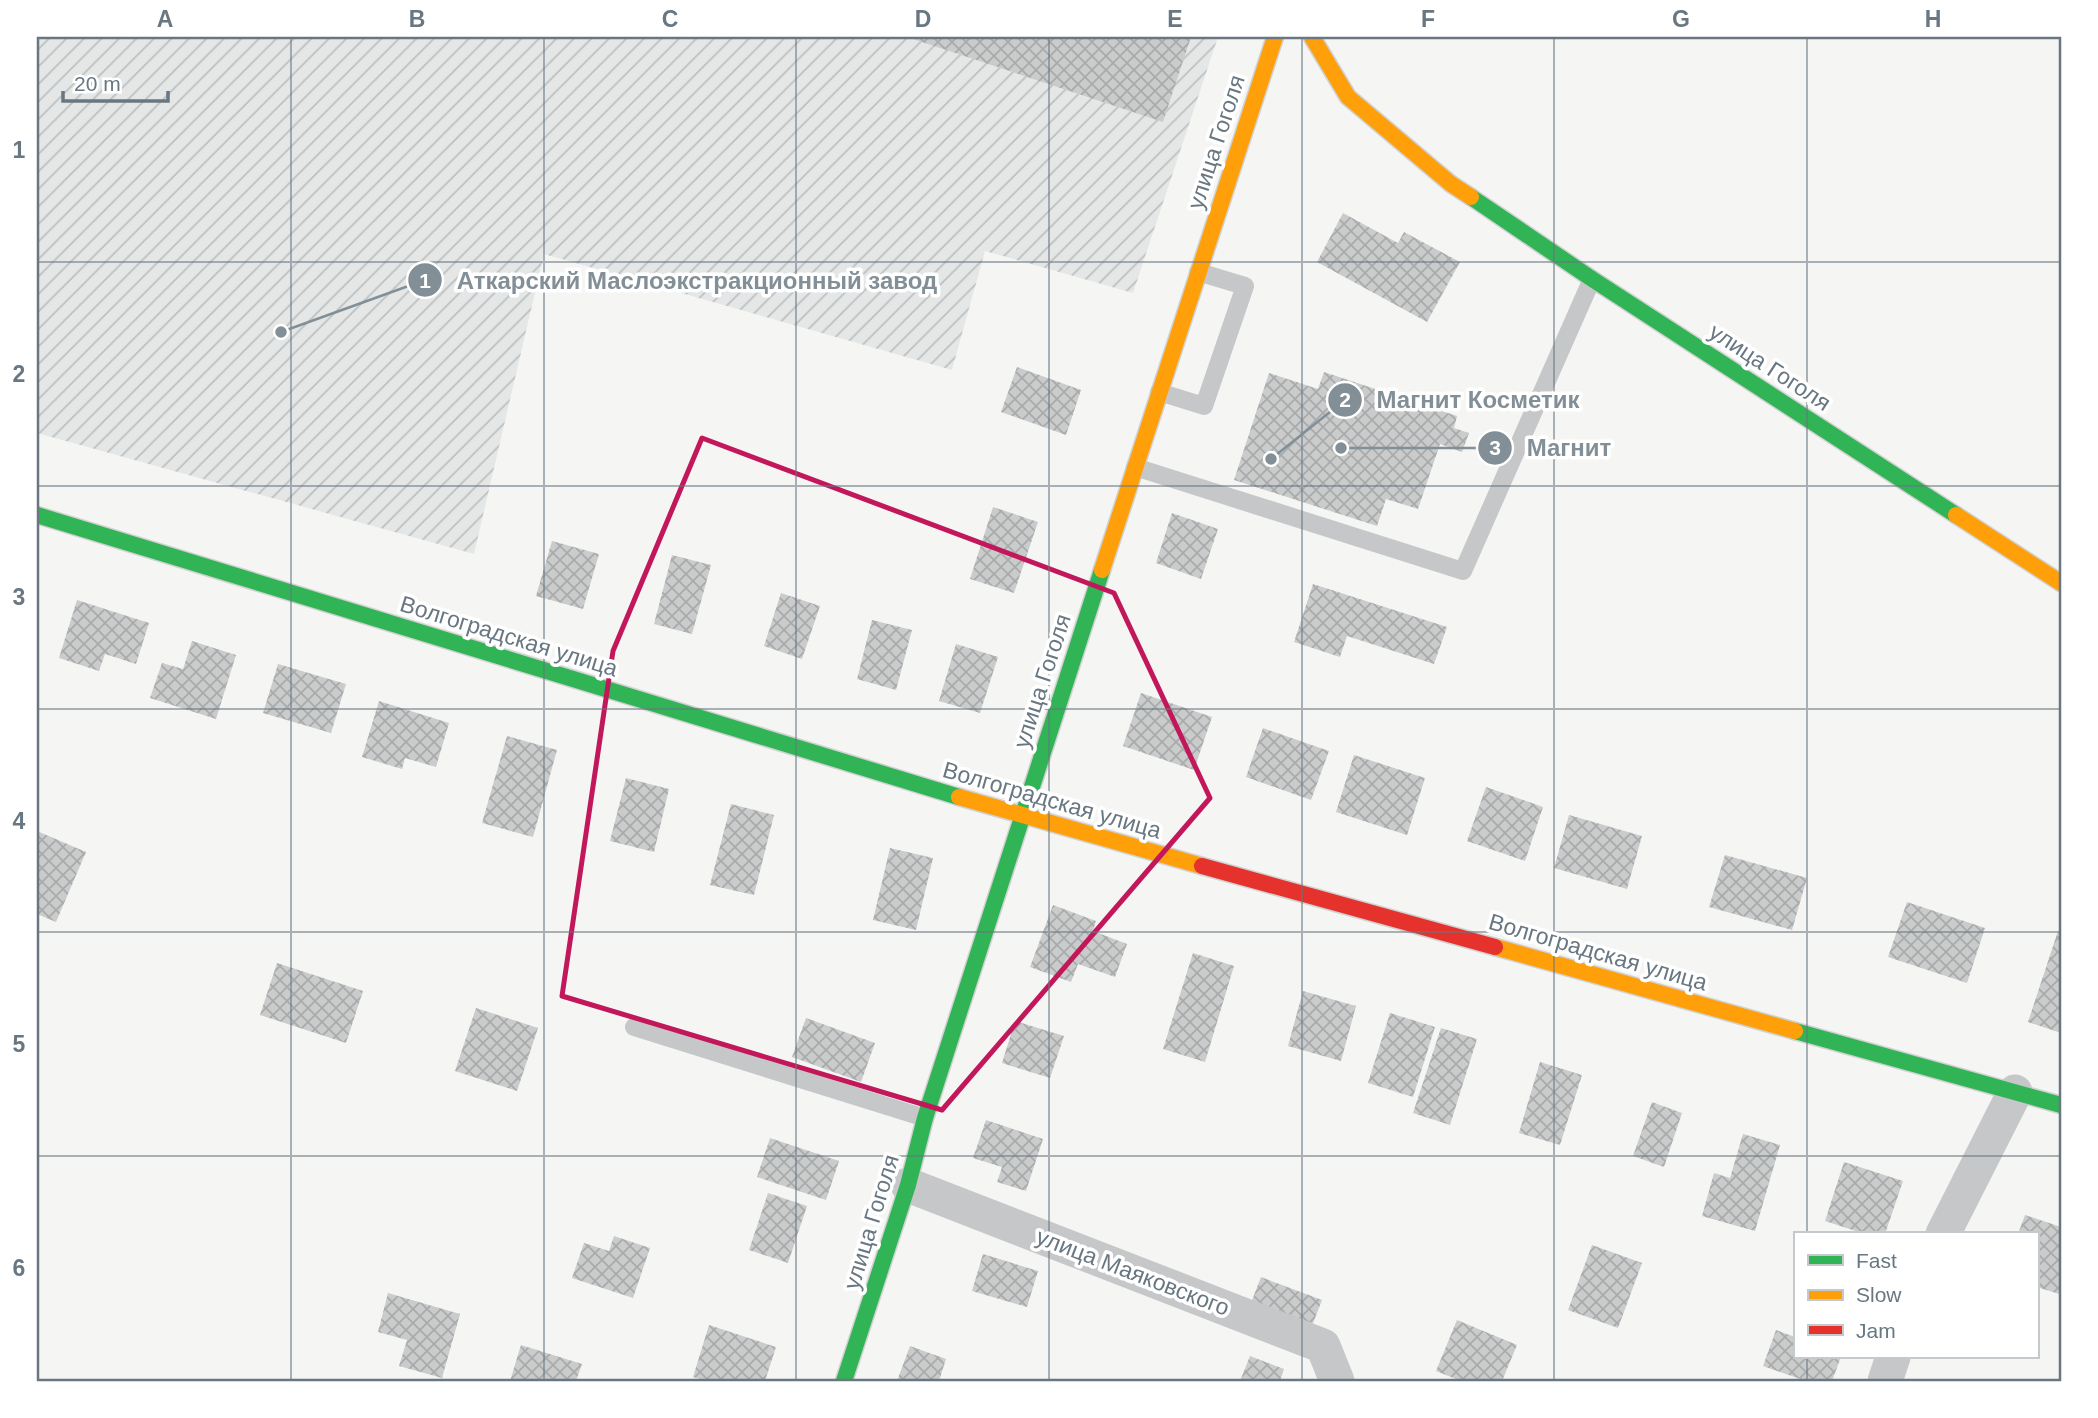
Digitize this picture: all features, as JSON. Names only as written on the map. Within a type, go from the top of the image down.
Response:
[{"type":"street","name":"улица Гоголя","points":[[844,1381],[908,1185],[925,1118],[1275,37]]},
{"type":"street","name":"улица Гоголя","points":[[1312,37],[1348,97],[1451,184],[1592,279],[2061,583]]},
{"type":"street","name":"Волгоградская улица","points":[[37,515],[1022,816],[2061,1105]]},
{"type":"street","points":[[1944,1232],[2015,1092]]},
{"type":"street","name":"улица Маяковского","points":[[908,1185],[1323,1346],[1337,1381]]},
{"type":"street","points":[[1885,1381],[1893,1358]]},
{"type":"lane","points":[[1159,392],[1204,406],[1245,286],[1198,272]]},
{"type":"lane","points":[[1135,467],[1463,571],[1592,279]]},
{"type":"lane","points":[[634,1027],[925,1118]]},
{"type":"highlighted area","points":[[702,438],[1114,593],[1210,798],[942,1110],[562,996],[613,651]]},
{"type":"shaded area","points":[[37,37],[1218,37],[1133,293],[985,251],[952,370],[544,254],[474,554],[37,433]]},
{"type":"building","points":[[907,37],[1191,37],[1163,122]]},
{"type":"building","points":[[1343,213],[1398,243],[1404,232],[1460,262],[1427,322],[1317,262]]},
{"type":"building","points":[[1017,367],[1081,390],[1066,435],[1001,412]]},
{"type":"building","points":[[1324,372],[1457,416],[1454,428],[1469,433],[1462,452],[1440,444],[1418,509],[1386,499],[1377,526],[1234,480],[1269,373],[1318,389]]},
{"type":"building","points":[[993,507],[1038,522],[1014,593],[970,579]]},
{"type":"building","points":[[1172,513],[1218,529],[1201,579],[1156,563]]},
{"type":"building","points":[[552,541],[599,554],[583,609],[536,596]]},
{"type":"building","points":[[672,555],[711,565],[692,634],[654,624]]},
{"type":"building","points":[[1313,584],[1447,627],[1434,664],[1347,636],[1340,657],[1294,642]]},
{"type":"building","points":[[781,593],[820,606],[802,659],[764,646]]},
{"type":"building","points":[[77,600],[149,623],[136,664],[105,654],[99,671],[59,658]]},
{"type":"building","points":[[872,620],[912,630],[896,690],[857,679]]},
{"type":"building","points":[[192,641],[236,655],[216,719],[150,698],[162,663],[183,669]]},
{"type":"building","points":[[956,644],[998,657],[980,713],[939,701]]},
{"type":"building","points":[[278,664],[346,684],[331,733],[263,713]]},
{"type":"building","points":[[1141,693],[1212,717],[1194,770],[1123,746]]},
{"type":"building","points":[[379,701],[449,723],[436,767],[405,758],[402,769],[362,757]]},
{"type":"building","points":[[1263,728],[1329,751],[1311,800],[1246,777]]},
{"type":"building","points":[[507,736],[557,750],[533,837],[482,823]]},
{"type":"building","points":[[1354,755],[1425,778],[1407,835],[1336,812]]},
{"type":"building","points":[[626,778],[669,789],[654,852],[610,841]]},
{"type":"building","points":[[1486,787],[1543,807],[1525,861],[1467,841]]},
{"type":"building","points":[[731,804],[774,815],[754,895],[710,885]]},
{"type":"building","points":[[1569,815],[1642,836],[1627,889],[1554,868]]},
{"type":"building","points":[[37,831],[86,852],[56,922],[37,914]]},
{"type":"building","points":[[890,848],[933,858],[916,930],[873,920]]},
{"type":"building","points":[[1725,855],[1807,878],[1792,930],[1709,907]]},
{"type":"building","points":[[1907,902],[1985,928],[1967,983],[1888,957]]},
{"type":"building","points":[[1053,905],[1096,921],[1093,931],[1127,944],[1115,977],[1078,964],[1071,982],[1030,967]]},
{"type":"building","points":[[2058,931],[2061,932],[2061,1033],[2028,1022]]},
{"type":"building","points":[[1193,953],[1234,966],[1205,1062],[1163,1049]]},
{"type":"building","points":[[277,963],[363,991],[346,1043],[260,1015]]},
{"type":"building","points":[[1303,991],[1356,1006],[1341,1061],[1288,1046]]},
{"type":"building","points":[[476,1008],[538,1028],[517,1091],[455,1071]]},
{"type":"building","points":[[1390,1013],[1435,1027],[1413,1097],[1368,1083]]},
{"type":"building","points":[[806,1018],[875,1043],[861,1082],[792,1057]]},
{"type":"building","points":[[1015,1021],[1064,1036],[1050,1078],[1002,1063]]},
{"type":"building","points":[[1441,1028],[1477,1039],[1450,1125],[1413,1113]]},
{"type":"building","points":[[1540,1062],[1582,1075],[1560,1145],[1519,1133]]},
{"type":"building","points":[[1652,1102],[1682,1113],[1664,1167],[1633,1156]]},
{"type":"building","points":[[986,1120],[1043,1139],[1026,1191],[997,1182],[1002,1167],[973,1158]]},
{"type":"building","points":[[1743,1134],[1780,1145],[1755,1231],[1702,1216],[1714,1173],[1730,1178]]},
{"type":"building","points":[[770,1138],[839,1161],[826,1200],[757,1177]]},
{"type":"building","points":[[1844,1162],[1903,1181],[1886,1232],[1859,1232],[1825,1221]]},
{"type":"building","points":[[768,1193],[807,1206],[788,1263],[749,1250]]},
{"type":"building","points":[[2025,1215],[2061,1227],[2059,1294],[2038,1287],[2038,1232],[2019,1232]]},
{"type":"building","points":[[614,1236],[650,1248],[633,1298],[572,1278],[584,1243],[609,1251]]},
{"type":"building","points":[[1592,1245],[1642,1263],[1618,1328],[1568,1310]]},
{"type":"building","points":[[983,1254],[1038,1271],[1027,1307],[972,1291]]},
{"type":"building","points":[[1261,1277],[1322,1300],[1310,1331],[1249,1308]]},
{"type":"building","points":[[388,1293],[460,1314],[442,1378],[399,1366],[407,1340],[378,1332]]},
{"type":"building","points":[[1457,1320],[1517,1345],[1502,1381],[1461,1381],[1436,1371]]},
{"type":"building","points":[[709,1325],[776,1347],[765,1381],[707,1381],[693,1377]]},
{"type":"building","points":[[1776,1330],[1794,1337],[1794,1358],[1841,1358],[1832,1381],[1806,1381],[1763,1366]]},
{"type":"building","points":[[521,1345],[582,1364],[576,1381],[510,1381]]},
{"type":"building","points":[[910,1346],[946,1359],[939,1381],[897,1381]]},
{"type":"building","points":[[1250,1356],[1284,1369],[1280,1381],[1240,1381]]},
{"type":"traffic: fast","points":[[1471,197],[1592,279],[1956,515]]},
{"type":"traffic: fast","points":[[37,515],[959,797]]},
{"type":"traffic: fast","points":[[844,1381],[908,1185],[925,1118],[1102,570]]},
{"type":"traffic: fast","points":[[1795,1031],[2061,1105]]},
{"type":"traffic: slow","points":[[1102,570],[1275,37]]},
{"type":"traffic: slow","points":[[1312,37],[1348,97],[1451,184],[1471,197]]},
{"type":"traffic: slow","points":[[1956,515],[2061,583]]},
{"type":"traffic: slow","points":[[959,797],[1202,866]]},
{"type":"traffic: slow","points":[[1495,947],[1795,1031]]},
{"type":"traffic: jam","points":[[1202,866],[1495,947]]},
{"type":"place","name":"Аткарский Маслоэкстракционный завод","points":[[281,332]]},
{"type":"place","name":"Магнит","points":[[1341,448]]},
{"type":"place","name":"Магнит Косметик","points":[[1271,459]]}]
